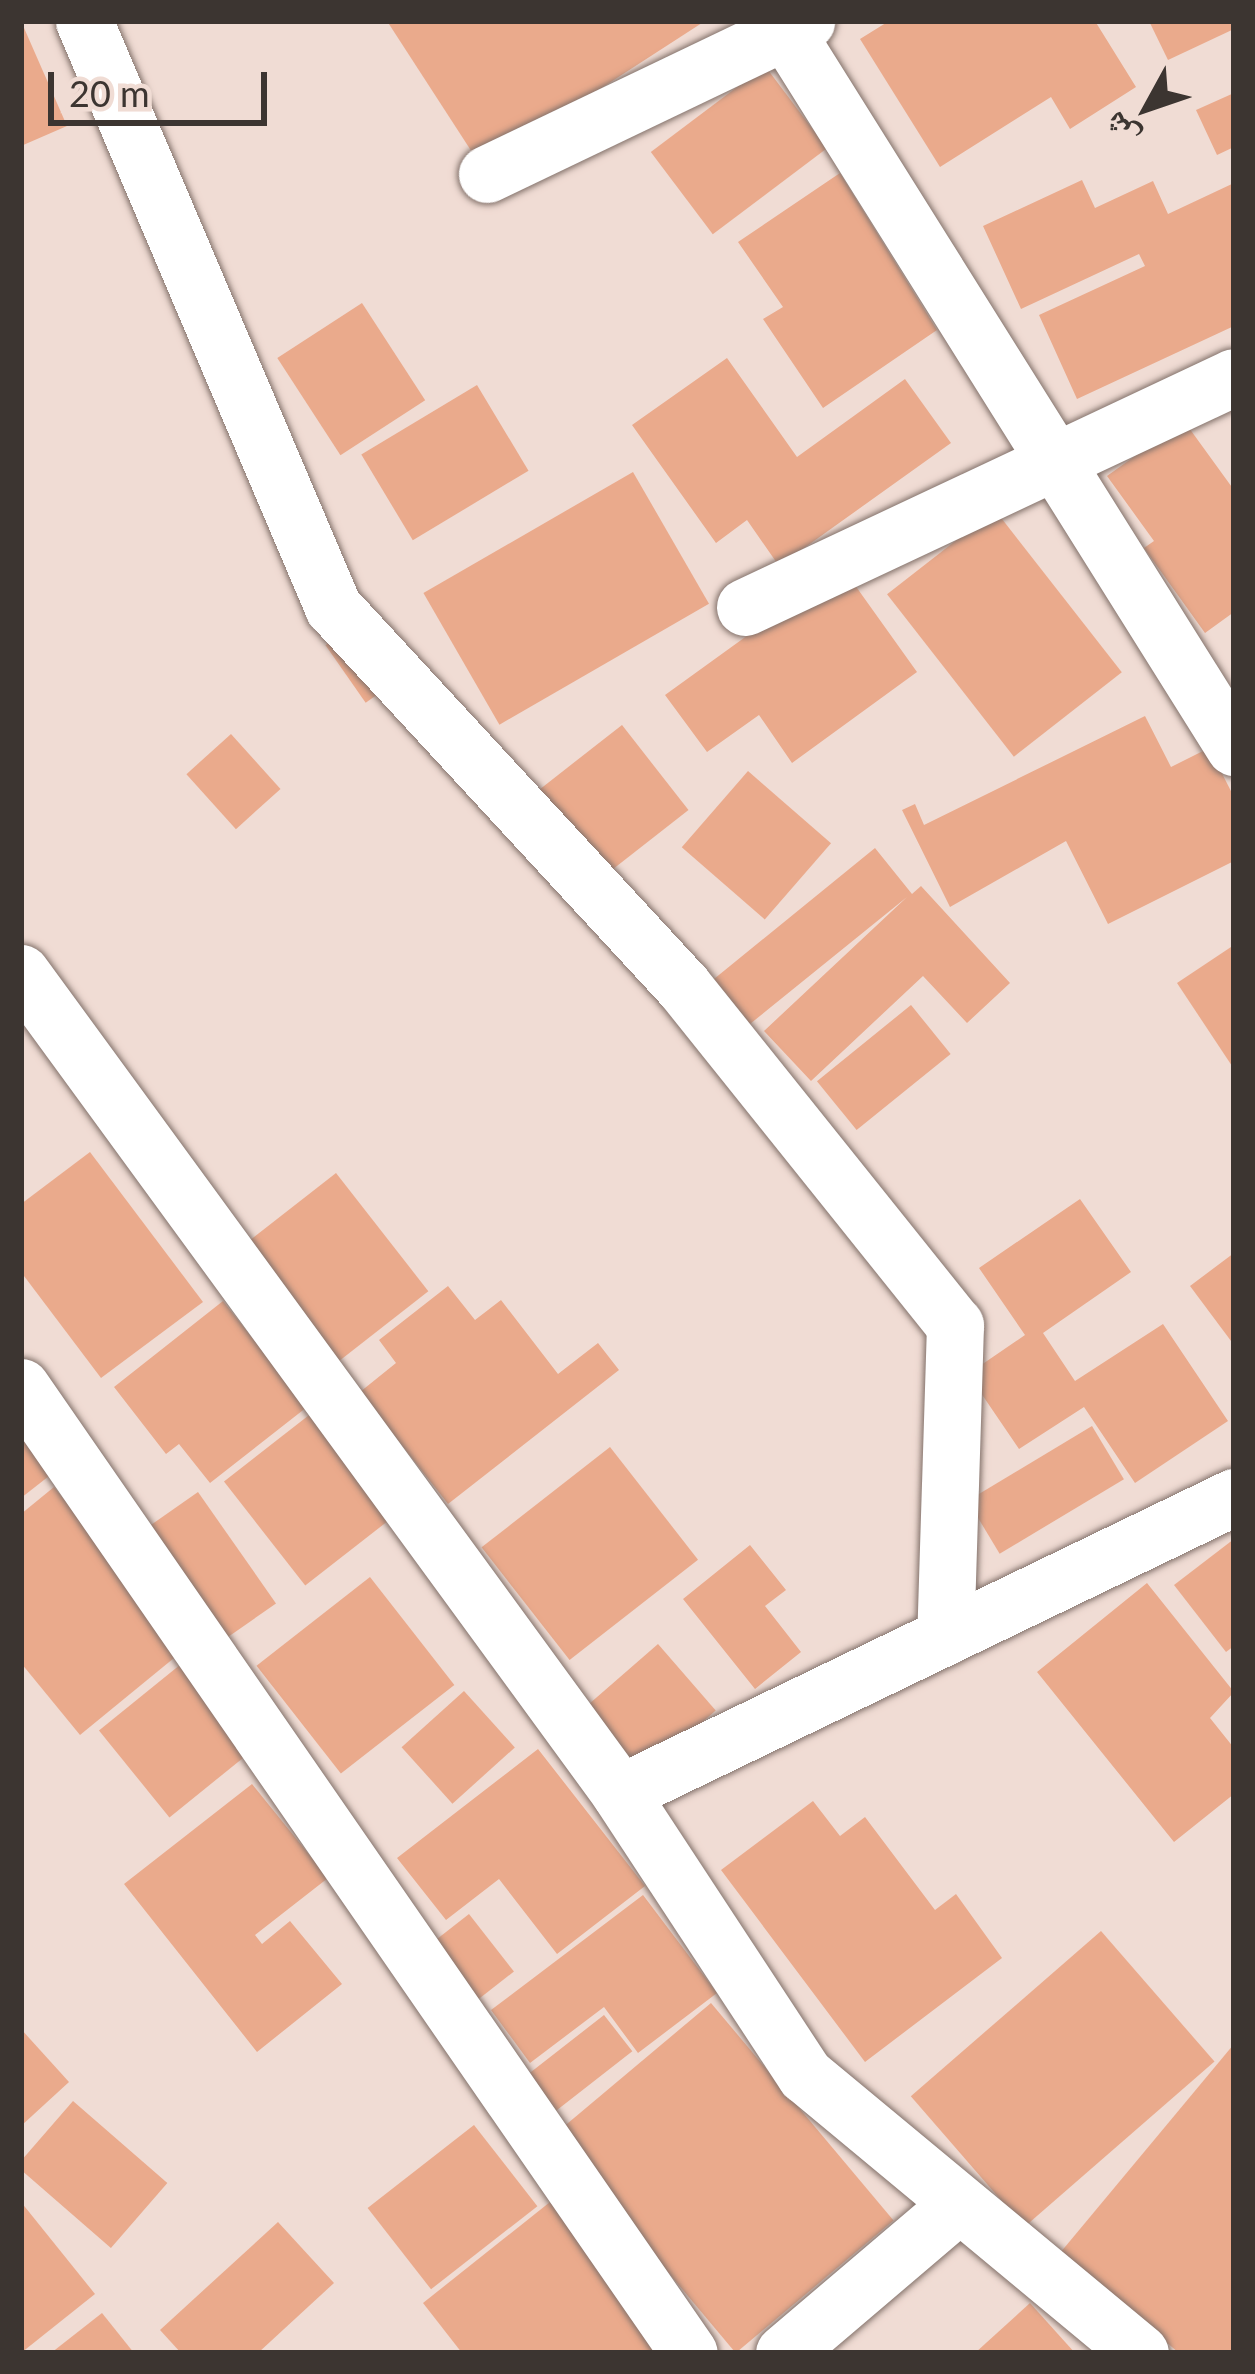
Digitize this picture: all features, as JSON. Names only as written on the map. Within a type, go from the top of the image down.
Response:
[{"type":"street","points":[[84,21],[333,607],[682,986],[955,1325],[945,1636]]},
{"type":"street","points":[[487,174],[790,24],[1051,463],[1234,747]]},
{"type":"street","points":[[745,607],[1234,377]]},
{"type":"street","points":[[21,974],[620,1793],[805,2074],[957,2206],[1140,2353]]},
{"type":"street","points":[[21,1387],[689,2353]]},
{"type":"street","points":[[620,1793],[1234,1497]]},
{"type":"street","points":[[784,2353],[957,2206]]},
{"type":"building","points":[[21,21],[67,126],[21,146]]},
{"type":"building","points":[[387,21],[705,21],[481,166]]},
{"type":"building","points":[[889,21],[1095,21],[1136,87],[1070,129],[1051,97],[940,167],[860,39]]},
{"type":"building","points":[[1149,21],[1234,21],[1234,29],[1168,60]]},
{"type":"building","points":[[765,66],[827,148],[713,234],[651,152]]},
{"type":"building","points":[[1234,93],[1234,147],[1217,155],[1196,110]]},
{"type":"building","points":[[840,173],[937,330],[823,408],[763,319],[783,307],[738,242]]},
{"type":"building","points":[[1082,180],[1095,208],[1153,181],[1168,214],[1234,183],[1234,326],[1077,399],[1039,315],[1145,266],[1139,254],[1021,309],[983,226]]},
{"type":"building","points":[[362,303],[425,400],[340,455],[277,358]]},
{"type":"building","points":[[727,358],[797,457],[905,379],[951,443],[779,566],[747,520],[716,543],[632,425]]},
{"type":"building","points":[[477,385],[529,471],[413,540],[361,455]]},
{"type":"building","points":[[1184,421],[1234,490],[1234,612],[1205,633],[1144,548],[1154,541],[1107,476]]},
{"type":"building","points":[[633,472],[709,604],[499,725],[423,593]]},
{"type":"building","points":[[995,510],[1122,672],[1014,757],[887,594]]},
{"type":"building","points":[[842,567],[917,672],[792,763],[759,715],[707,752],[665,695]]},
{"type":"building","points":[[346,631],[386,688],[366,703],[326,645]]},
{"type":"building","points":[[1145,716],[1171,767],[1209,748],[1234,797],[1234,861],[1108,924],[1066,841],[950,907],[902,810],[915,804],[924,825]]},
{"type":"building","points":[[622,725],[688,810],[606,875],[539,790]]},
{"type":"building","points":[[231,734],[281,789],[236,829],[186,774]]},
{"type":"building","points":[[748,771],[831,843],[765,919],[682,847]]},
{"type":"building","points":[[875,848],[912,894],[921,886],[1010,983],[967,1023],[923,976],[811,1081],[764,1031],[907,897],[750,1024],[714,979]]},
{"type":"building","points":[[1234,945],[1234,1069],[1177,983]]},
{"type":"building","points":[[911,1005],[951,1054],[857,1130],[817,1081]]},
{"type":"building","points":[[90,1152],[203,1302],[101,1378],[21,1272],[21,1204]]},
{"type":"building","points":[[336,1173],[428,1291],[328,1369],[236,1251]]},
{"type":"building","points":[[1080,1199],[1131,1272],[1043,1333],[1075,1381],[1163,1324],[1228,1421],[1135,1483],[1084,1407],[1019,1449],[968,1374],[1025,1335],[979,1268]]},
{"type":"building","points":[[1234,1253],[1234,1345],[1190,1286]]},
{"type":"building","points":[[448,1286],[475,1320],[501,1300],[558,1374],[598,1343],[619,1370],[448,1504],[360,1392],[396,1363],[379,1340]]},
{"type":"building","points":[[223,1301],[307,1407],[210,1483],[179,1444],[166,1454],[114,1387]]},
{"type":"building","points":[[313,1412],[394,1516],[305,1586],[224,1482]]},
{"type":"building","points":[[21,1421],[58,1469],[21,1498]]},
{"type":"building","points":[[1092,1426],[1124,1479],[1000,1554],[968,1501]]},
{"type":"building","points":[[610,1447],[698,1560],[570,1660],[482,1547]]},
{"type":"building","points":[[54,1487],[185,1649],[80,1735],[21,1663],[21,1514]]},
{"type":"building","points":[[198,1492],[276,1603],[219,1644],[141,1532]]},
{"type":"building","points":[[1234,1539],[1234,1646],[1226,1652],[1174,1585]]},
{"type":"building","points":[[750,1545],[786,1590],[765,1606],[801,1652],[755,1689],[683,1599]]},
{"type":"building","points":[[370,1577],[454,1685],[341,1774],[257,1666]]},
{"type":"building","points":[[1147,1583],[1234,1692],[1210,1718],[1234,1748],[1234,1794],[1174,1842],[1037,1672]]},
{"type":"building","points":[[658,1644],[716,1710],[633,1783],[575,1716]]},
{"type":"building","points":[[186,1660],[256,1747],[169,1818],[99,1730]]},
{"type":"building","points":[[464,1691],[515,1747],[452,1804],[402,1747]]},
{"type":"building","points":[[538,1749],[645,1886],[557,1954],[499,1879],[446,1920],[397,1858]]},
{"type":"building","points":[[252,1784],[328,1878],[255,1935],[262,1944],[290,1921],[342,1984],[257,2052],[124,1884]]},
{"type":"building","points":[[813,1801],[840,1836],[865,1817],[935,1910],[956,1894],[1002,1958],[865,2062],[721,1870]]},
{"type":"building","points":[[643,1895],[717,1993],[638,2053],[604,2007],[530,2063],[491,2010]]},
{"type":"building","points":[[469,1914],[514,1972],[458,2015],[413,1958]]},
{"type":"building","points":[[1101,1931],[1214,2062],[1024,2227],[911,2096]]},
{"type":"building","points":[[711,2003],[894,2221],[736,2353],[553,2135]]},
{"type":"building","points":[[604,2015],[632,2051],[552,2114],[524,2078]]},
{"type":"building","points":[[21,2029],[69,2082],[21,2126]]},
{"type":"building","points":[[1234,2044],[1234,2353],[1179,2353],[1060,2253]]},
{"type":"building","points":[[73,2101],[167,2183],[111,2248],[21,2170],[21,2161]]},
{"type":"building","points":[[474,2125],[537,2206],[431,2289],[368,2208]]},
{"type":"building","points":[[21,2202],[95,2294],[21,2353]]},
{"type":"building","points":[[550,2202],[670,2353],[462,2353],[423,2303]]},
{"type":"building","points":[[278,2222],[334,2283],[258,2353],[181,2353],[160,2330]]},
{"type":"building","points":[[1030,2303],[1075,2353],[975,2353]]},
{"type":"building","points":[[102,2313],[134,2353],[51,2353]]}]
